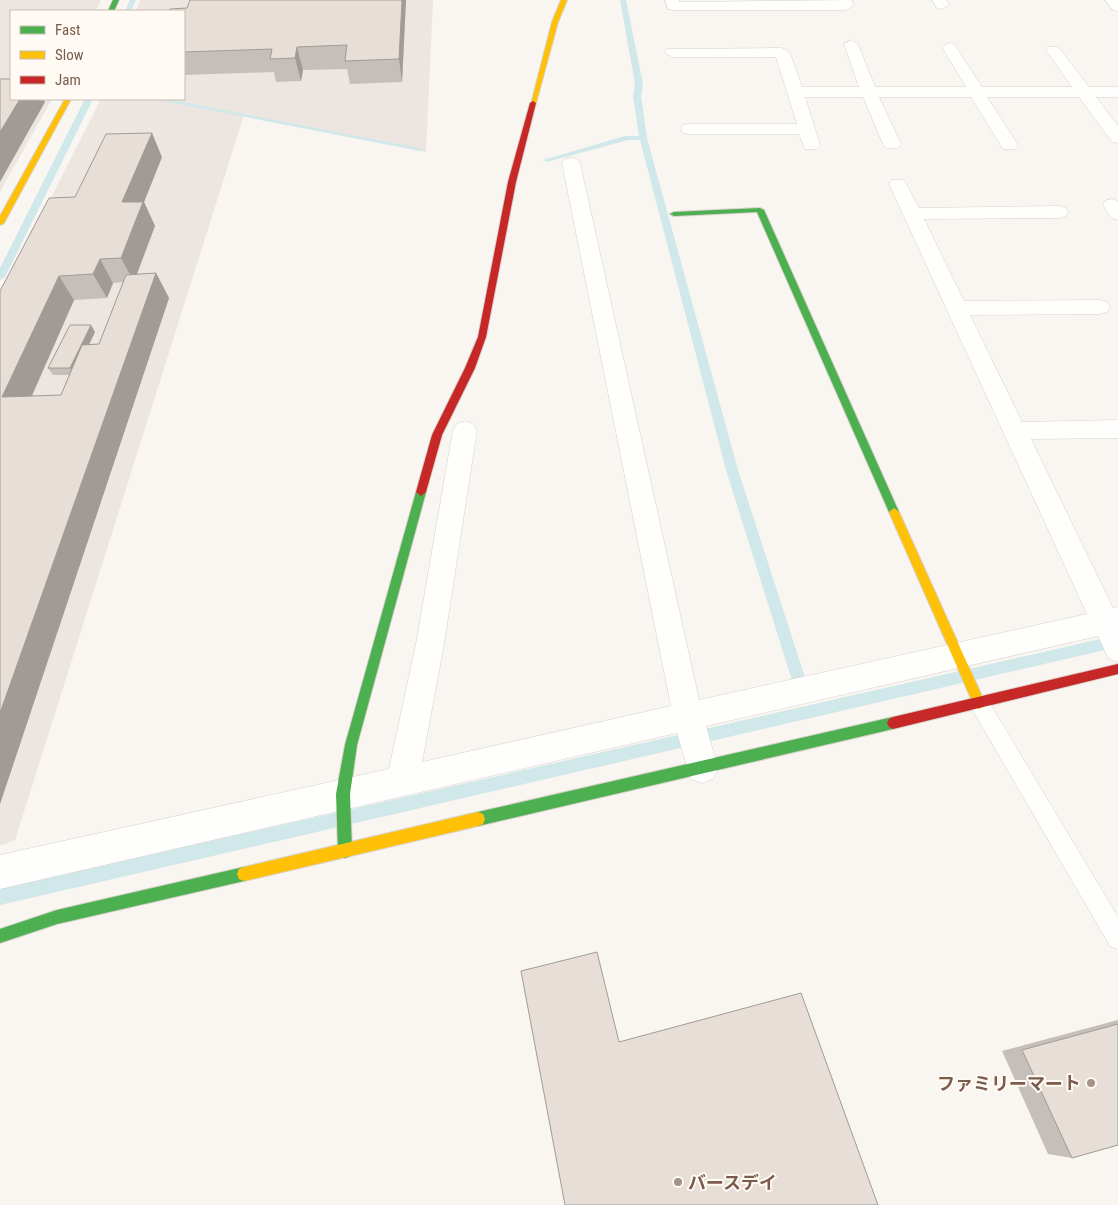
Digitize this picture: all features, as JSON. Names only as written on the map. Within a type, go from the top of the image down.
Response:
[{"type":"street","points":[[345,851],[343,801],[351,745],[437,435],[470,368],[482,337],[512,182],[555,22],[564,0]]},
{"type":"street","points":[[672,0],[673,6],[846,6],[845,0]]},
{"type":"street","points":[[1112,0],[1118,7]]},
{"type":"street","points":[[851,44],[869,92],[892,144]]},
{"type":"street","points":[[949,47],[1009,144]]},
{"type":"street","points":[[1053,50],[1118,138]]},
{"type":"street","points":[[672,52],[782,53],[809,137],[689,129]]},
{"type":"street","points":[[796,92],[1118,92]]},
{"type":"street","points":[[0,223],[67,100]]},
{"type":"street","points":[[570,162],[695,741]]},
{"type":"street","points":[[0,936],[57,917],[345,851],[695,741],[802,691],[1112,631],[1014,432],[898,184]]},
{"type":"street","points":[[674,214],[760,210],[975,695]]},
{"type":"street","points":[[912,214],[1059,212]]},
{"type":"street","points":[[956,308],[1100,307]]},
{"type":"street","points":[[1014,432],[1118,429]]},
{"type":"street","points":[[402,782],[430,644],[465,430]]},
{"type":"street","points":[[0,872],[343,801],[402,782],[695,741],[975,695],[1118,669]]},
{"type":"lane","points":[[975,695],[1118,938]]},
{"type":"shaded area","points":[[0,0],[101,0],[96,10],[10,10],[10,100],[51,100],[0,192]]},
{"type":"shaded area","points":[[140,0],[433,0],[426,152],[244,115],[15,840],[0,846],[0,299],[100,100],[185,100],[185,10],[136,10]]},
{"type":"building","points":[[190,0],[402,0],[399,59],[345,61],[347,45],[297,47],[295,58],[270,59],[272,49],[185,52],[185,10],[170,10],[187,8]]},
{"type":"building","points":[[0,79],[10,79],[10,100],[19,100],[0,132]]},
{"type":"building","points":[[152,133],[122,202],[143,202],[121,258],[100,259],[93,274],[59,276],[2,397],[61,395],[82,345],[99,344],[126,275],[156,273],[0,713],[0,291],[49,198],[75,197],[106,134]]},
{"type":"building","points":[[70,325],[91,325],[70,368],[48,368]]},
{"type":"building","points":[[597,952],[619,1042],[801,993],[878,1205],[565,1205],[521,971]]},
{"type":"building","points":[[1118,1024],[1118,1145],[1072,1158],[1022,1050]]},
{"type":"waterway","points":[[128,10],[133,0]]},
{"type":"waterway","points":[[623,0],[639,84],[637,96],[643,138]]},
{"type":"waterway","points":[[0,277],[88,100]]},
{"type":"waterway","points":[[162,100],[420,149]]},
{"type":"waterway","points":[[547,160],[628,138],[643,138]]},
{"type":"waterway","points":[[643,138],[732,470],[803,693]]},
{"type":"waterway","points":[[0,897],[1118,641]]},
{"type":"traffic: fast","points":[[111,10],[116,0]]},
{"type":"traffic: fast","points":[[674,214],[760,210],[894,512]]},
{"type":"traffic: fast","points":[[345,851],[343,794],[351,745],[421,492]]},
{"type":"traffic: fast","points":[[478,819],[893,723]]},
{"type":"traffic: fast","points":[[0,936],[57,917],[244,874]]},
{"type":"traffic: slow","points":[[533,103],[555,22],[564,0]]},
{"type":"traffic: slow","points":[[0,223],[67,100]]},
{"type":"traffic: slow","points":[[894,512],[979,703]]},
{"type":"traffic: slow","points":[[244,874],[478,819]]},
{"type":"traffic: jam","points":[[421,492],[437,435],[470,368],[482,337],[512,182],[533,103]]},
{"type":"traffic: jam","points":[[893,723],[1118,669]]},
{"type":"place","name":"ファミリーマート","points":[[1091,1083]]},
{"type":"place","name":"バースデイ","points":[[678,1182]]}]
